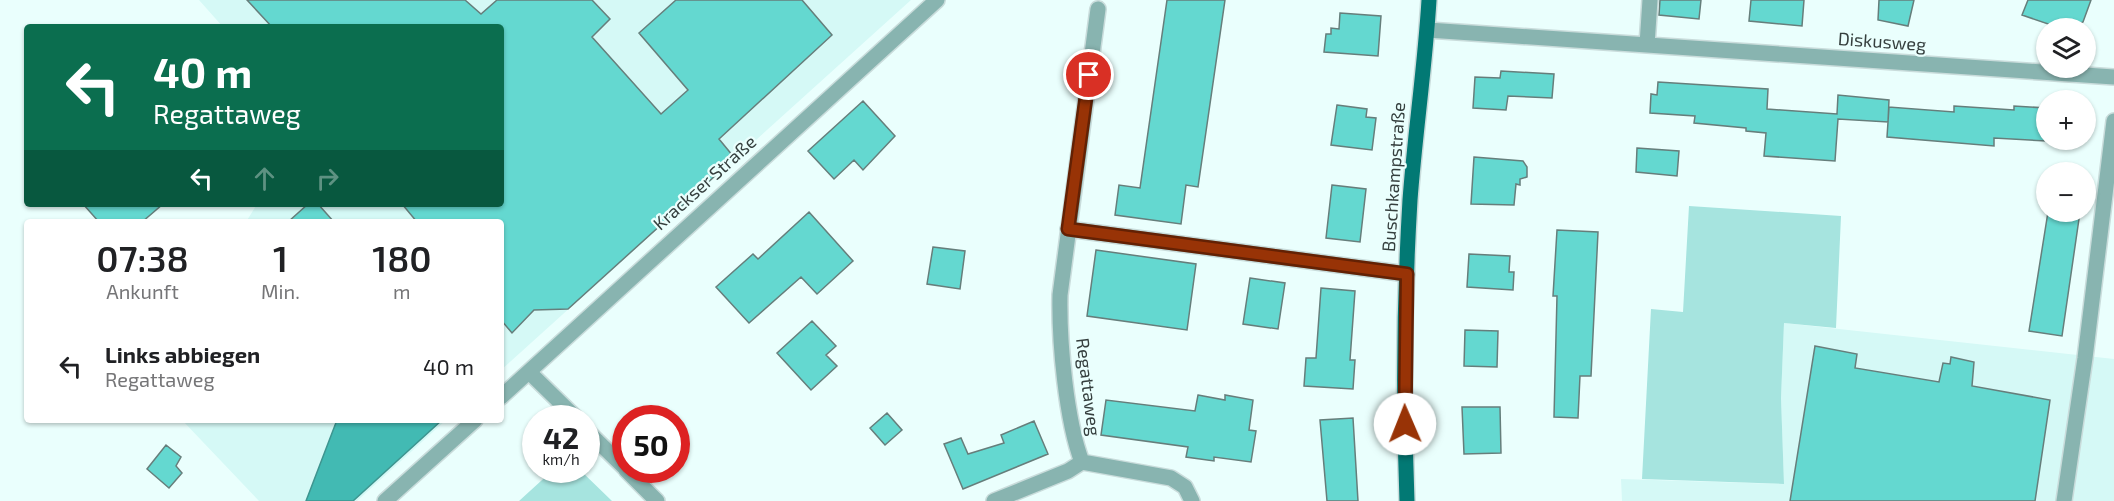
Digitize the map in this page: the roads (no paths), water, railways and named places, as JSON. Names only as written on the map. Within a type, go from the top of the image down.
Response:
[{"type":"main road","name":"Buschkampstraße","points":[[1407,501],[1405,378],[1407,274],[1429,0]]},
{"type":"street","name":"Krackser Straße","points":[[504,394],[937,0]]},
{"type":"street","points":[[1647,45],[1650,0]]},
{"type":"street","name":"Regattaweg","points":[[1098,9],[1068,229],[1060,316],[1072,432],[1082,462],[1171,478],[1185,487],[1192,501]]},
{"type":"street","name":"Diskusweg","points":[[1428,30],[2114,77]]},
{"type":"street","points":[[2064,501],[2085,358],[2114,121]]},
{"type":"street","points":[[1068,229],[1407,274]]},
{"type":"street","points":[[530,372],[563,405]]},
{"type":"street","points":[[385,501],[472,423]]},
{"type":"street","points":[[600,444],[612,455]]},
{"type":"street","points":[[994,501],[1068,471],[1082,462]]},
{"type":"street","points":[[640,483],[657,501]]},
{"type":"water","points":[[336,423],[439,423],[353,501],[306,501]]}]
